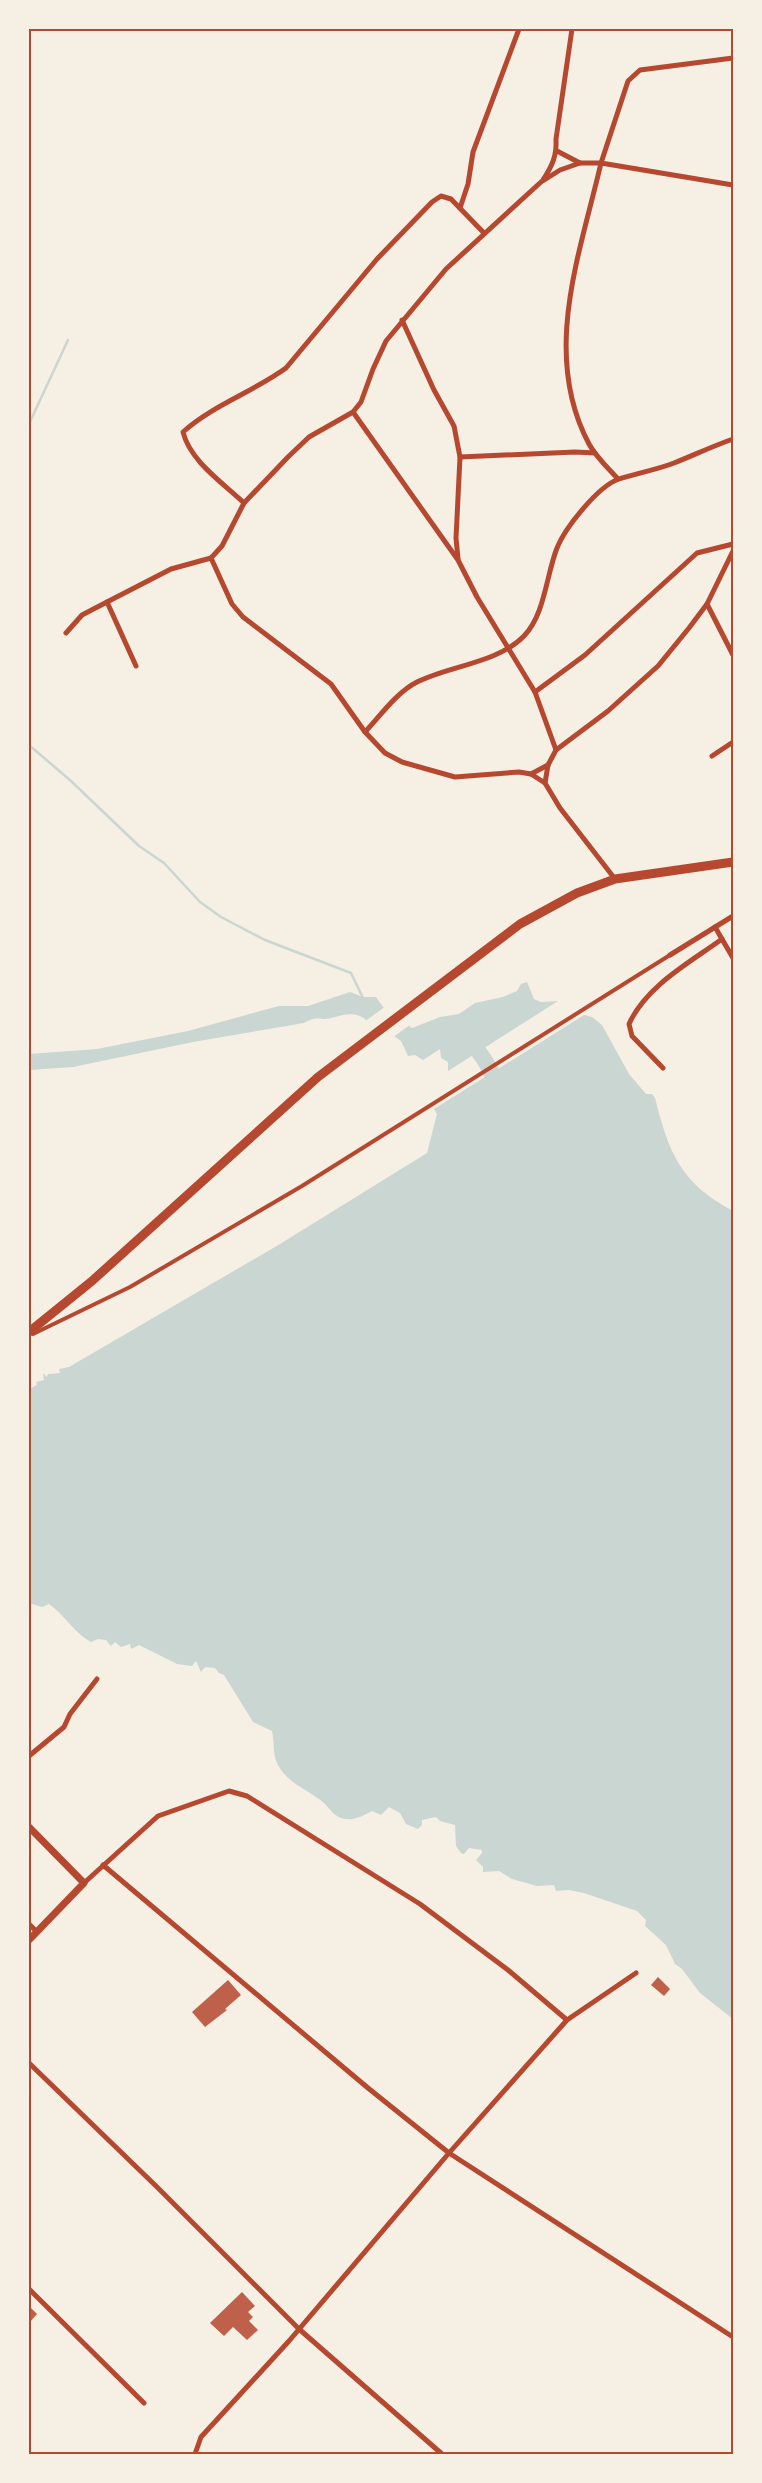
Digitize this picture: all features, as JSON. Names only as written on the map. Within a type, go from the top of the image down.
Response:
[{"type":"main road","points":[[29,1332],[92,1281],[292,1100],[343,1057],[520,924],[577,893],[615,879],[733,862]]},
{"type":"street","points":[[460,208],[468,184],[473,152],[519,29]]},
{"type":"street","points":[[541,182],[553,164],[557,151],[556,139],[572,29]]},
{"type":"street","points":[[618,479],[595,454],[579,421],[567,380],[564,347],[572,287],[602,163],[628,81],[640,70],[733,58]]},
{"type":"street","points":[[557,151],[580,164]]},
{"type":"street","points":[[66,633],[82,614],[171,569],[211,558],[222,546],[244,503],[309,438],[353,412],[361,402],[386,341],[446,268],[541,182],[560,170],[580,164],[602,163],[733,185]]},
{"type":"street","points":[[244,503],[197,458],[186,444],[183,432],[196,420],[272,378],[286,368],[348,292],[432,202],[441,196],[452,199],[484,233]]},
{"type":"street","points":[[402,320],[434,390],[454,426],[460,457],[456,538],[458,560]]},
{"type":"street","points":[[353,412],[458,560],[477,597],[536,692],[556,750]]},
{"type":"street","points":[[365,732],[414,683],[428,676],[464,667],[524,637],[532,625],[557,547],[568,529],[607,486],[618,479],[674,463],[733,439]]},
{"type":"street","points":[[460,457],[575,452],[595,454]]},
{"type":"street","points":[[536,692],[585,655],[697,553],[733,544]]},
{"type":"street","points":[[545,783],[548,765],[556,750],[608,711],[658,666],[707,604],[733,551]]},
{"type":"street","points":[[211,558],[232,604],[243,617],[330,684],[365,732],[386,753],[402,762],[454,777],[520,772],[531,774],[545,783],[569,821],[615,879]]},
{"type":"street","points":[[107,602],[136,666]]},
{"type":"street","points":[[707,604],[733,655]]},
{"type":"street","points":[[712,756],[733,742]]},
{"type":"street","points":[[531,774],[548,765]]},
{"type":"street","points":[[29,1336],[130,1287],[302,1186],[733,916]]},
{"type":"street","points":[[714,927],[733,958]]},
{"type":"street","points":[[662,1068],[632,1036],[628,1024],[643,1001],[666,981],[722,939]]},
{"type":"street","points":[[29,1756],[64,1727],[70,1714],[97,1679]]},
{"type":"street","points":[[29,1940],[84,1883],[158,1816],[229,1791],[247,1796],[420,1904],[508,1970],[567,2020]]},
{"type":"street","points":[[29,1827],[84,1883]]},
{"type":"street","points":[[103,1865],[346,2070],[449,2153],[733,2337]]},
{"type":"street","points":[[29,1924],[37,1932]]},
{"type":"street","points":[[195,2454],[200,2437],[299,2329],[449,2153],[567,2020],[636,1973]]},
{"type":"street","points":[[29,2063],[299,2329],[442,2454]]},
{"type":"street","points":[[29,2289],[144,2403]]},
{"type":"shaded area","points":[[527,982],[534,999],[541,1002],[558,1001],[448,1071],[448,1062],[441,1058],[440,1049],[423,1060],[415,1055],[408,1056],[401,1041],[372,1020],[368,1022],[364,1018],[350,1014],[193,1042],[73,1067],[29,1070],[29,1054],[97,1049],[188,1031],[279,1006],[308,1006],[350,992],[363,997],[376,997],[383,1007],[412,1028],[440,1017],[459,1014],[475,1003],[503,997],[517,991],[521,984]]},
{"type":"shaded area","points":[[584,1015],[592,1017],[602,1025],[629,1074],[646,1094],[652,1094],[655,1098],[672,1151],[689,1178],[715,1200],[733,1211],[733,2019],[700,1993],[682,1969],[675,1964],[666,1945],[645,1926],[646,1920],[637,1911],[584,1893],[569,1890],[556,1891],[554,1885],[537,1886],[512,1879],[499,1871],[483,1872],[483,1867],[476,1860],[482,1853],[482,1850],[469,1848],[464,1854],[461,1853],[456,1846],[455,1825],[440,1821],[436,1817],[422,1820],[422,1825],[418,1829],[406,1824],[400,1813],[389,1807],[381,1815],[372,1811],[354,1819],[340,1818],[319,1799],[288,1778],[283,1772],[275,1757],[272,1731],[253,1722],[224,1675],[215,1668],[205,1667],[201,1672],[196,1661],[192,1666],[177,1664],[139,1645],[131,1649],[130,1644],[121,1647],[115,1642],[111,1646],[106,1640],[98,1639],[91,1642],[49,1604],[42,1607],[29,1603],[29,1389],[37,1385],[36,1382],[44,1380],[43,1373],[47,1377],[48,1374],[60,1373],[59,1369],[69,1367],[280,1244],[427,1153],[437,1114],[434,1109]]},
{"type":"pier","points":[[386,1006],[411,1024],[392,1038],[371,1023],[367,1024],[364,1022]]},
{"type":"building","points":[[658,1977],[670,1989],[664,1996],[651,1985]]},
{"type":"building","points":[[228,1980],[241,1995],[225,2009],[227,2010],[205,2027],[192,2012]]},
{"type":"building","points":[[242,2292],[255,2306],[248,2312],[253,2317],[249,2321],[258,2330],[247,2340],[233,2327],[224,2336],[210,2323]]},
{"type":"building","points":[[29,2306],[37,2314],[29,2323]]},
{"type":"waterway","points":[[29,424],[68,340]]},
{"type":"waterway","points":[[29,745],[71,781],[139,846],[164,863],[200,902],[221,917],[265,940],[351,973],[364,1000]]},
{"type":"waterway","points":[[463,1036],[475,1047],[485,1061],[500,1092]]}]
